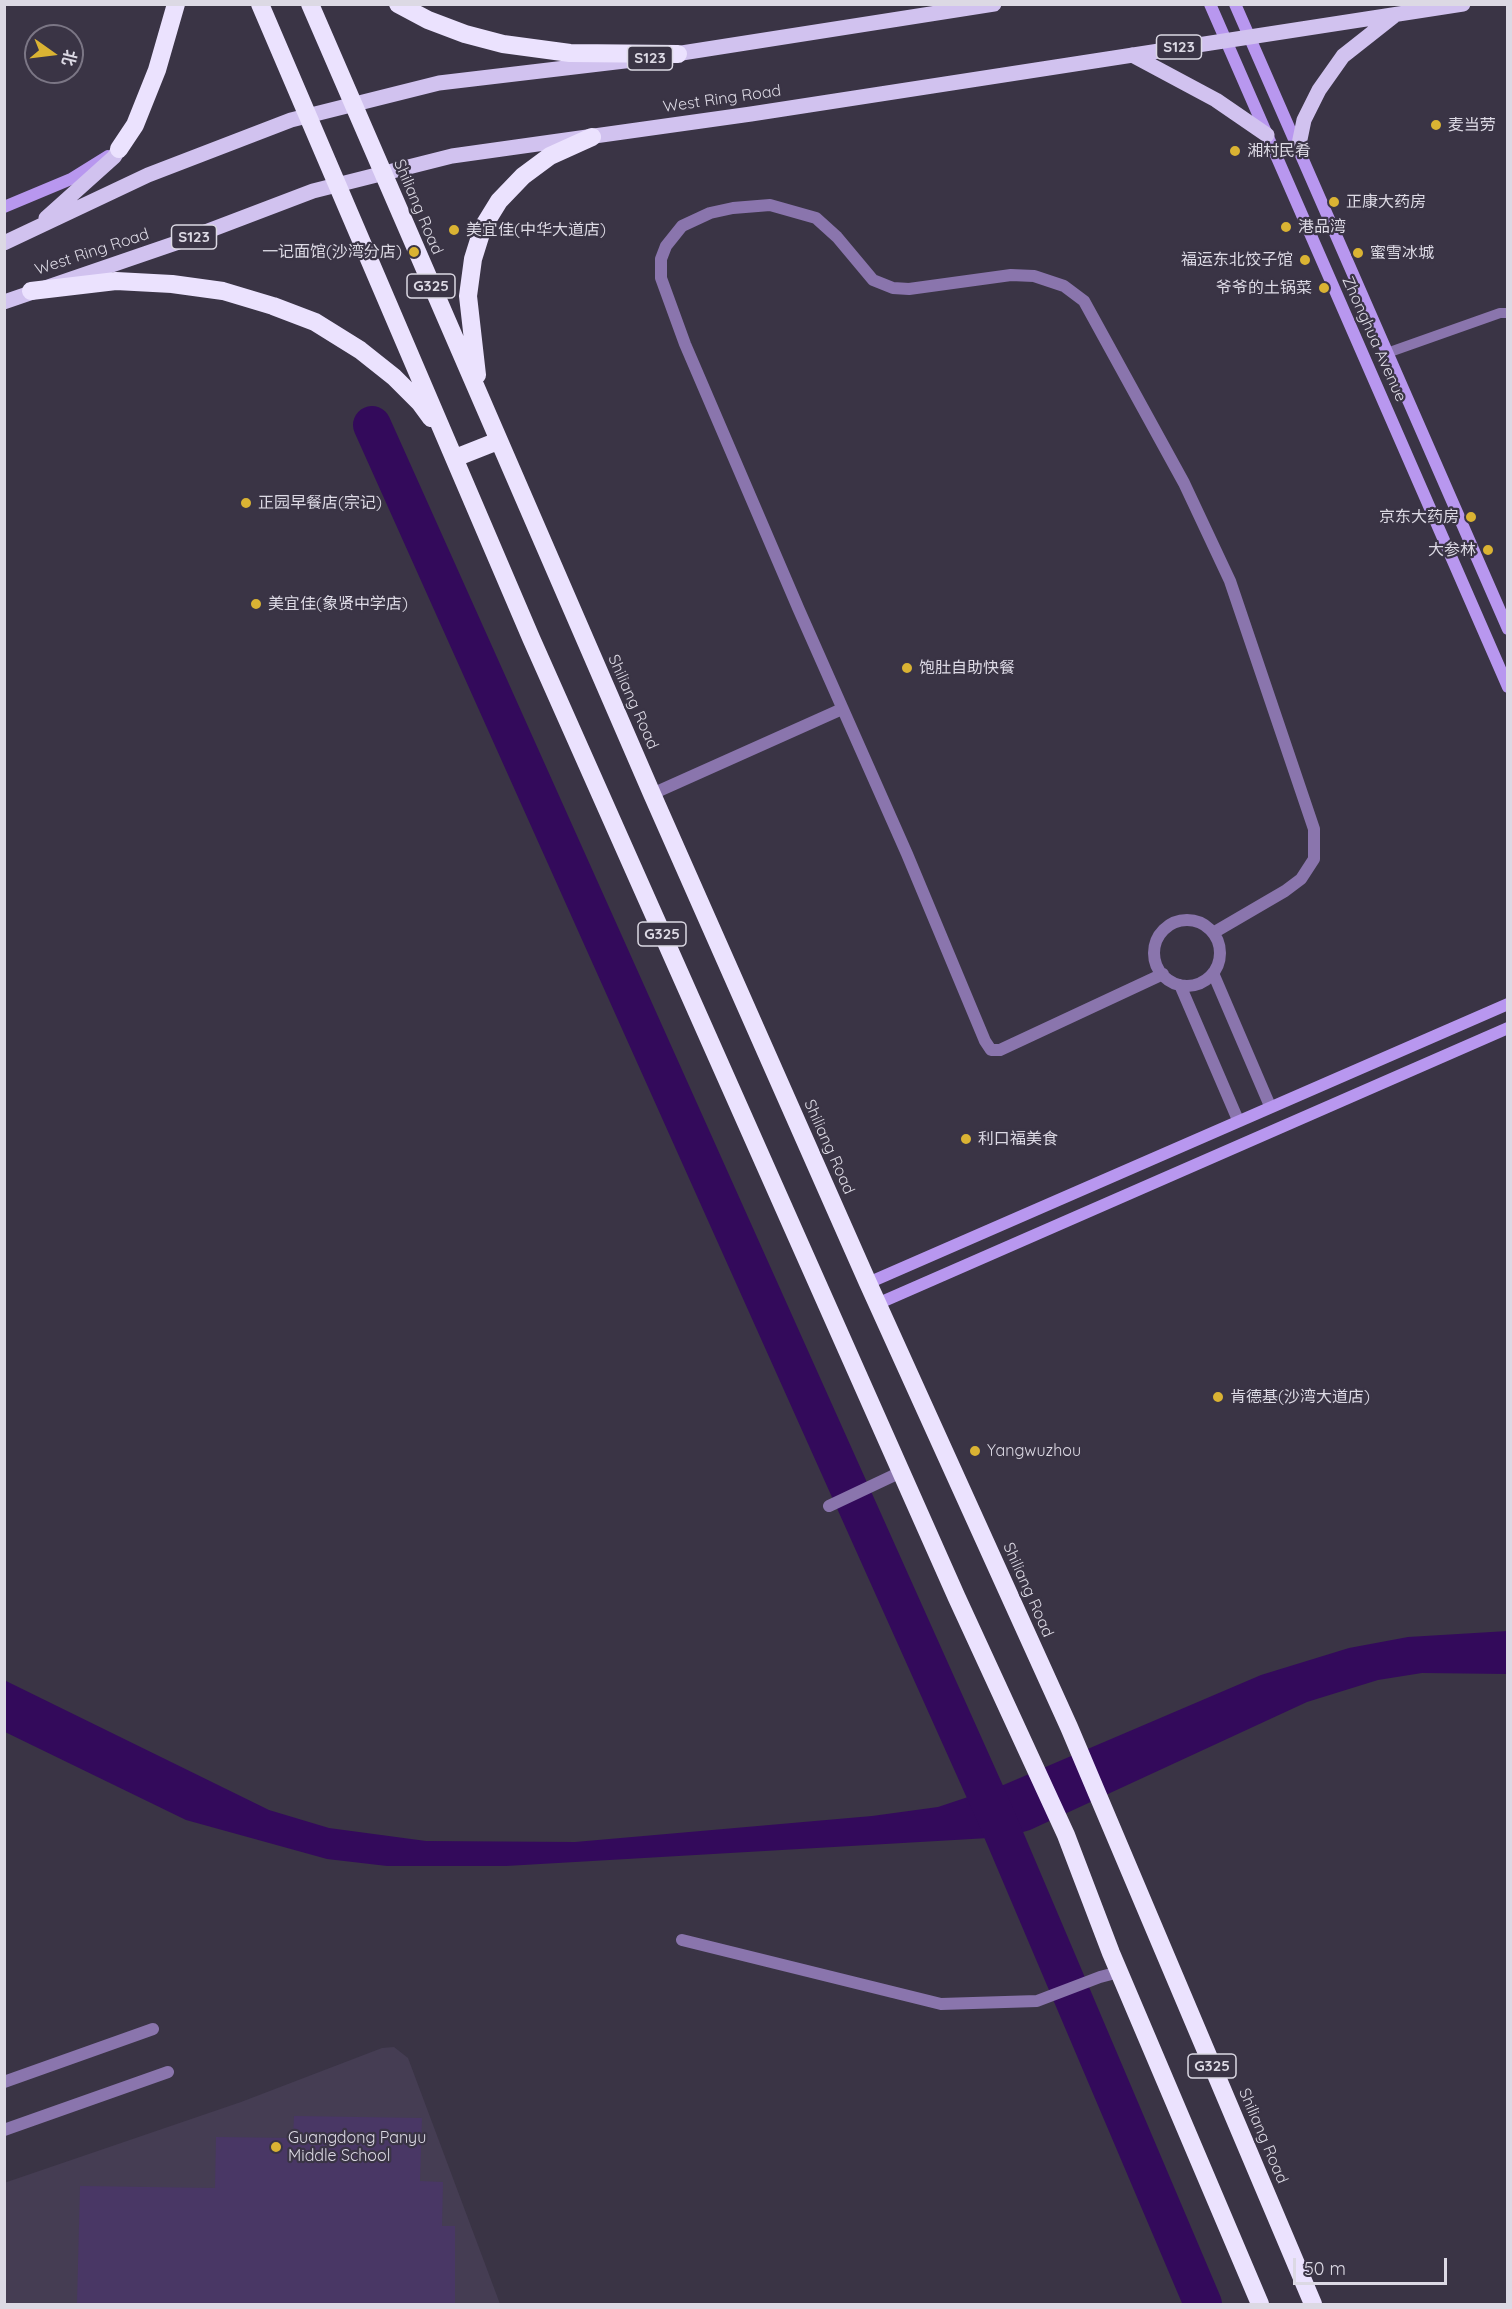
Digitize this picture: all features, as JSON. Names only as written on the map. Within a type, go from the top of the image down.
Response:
[{"type":"highway","points":[[119,149],[135,125],[152,81],[176,4]]},
{"type":"highway","name":"G325","points":[[260,4],[531,638],[901,1472],[1066,1835],[1119,1972],[1260,2304]]},
{"type":"highway","name":"Shiliang Road","points":[[310,4],[479,398],[867,1283],[1069,1727],[1313,2304]]},
{"type":"highway","points":[[398,4],[428,20],[465,34],[503,44],[570,52],[678,54]]},
{"type":"highway","points":[[479,398],[468,296],[473,259],[483,227],[499,201],[523,176],[550,156],[592,137]]},
{"type":"highway","points":[[31,291],[116,281],[172,284],[223,291],[273,306],[315,322],[360,350],[394,377],[420,403],[448,441]]},
{"type":"highway","points":[[454,458],[498,441]]},
{"type":"main road","name":"S123","points":[[4,243],[148,175],[291,120],[439,83],[678,54],[994,4]]},
{"type":"main road","name":"West Ring Road","points":[[4,302],[179,242],[305,194],[452,156],[592,137],[1463,4]]},
{"type":"main road","points":[[1299,149],[1304,120],[1319,90],[1343,56],[1396,14]]},
{"type":"main road","points":[[1132,55],[1200,90],[1267,135]]},
{"type":"main road","points":[[33,230],[114,157],[119,149]]},
{"type":"street","name":"Zhonghua Avenue","points":[[1210,4],[1508,687]]},
{"type":"street","name":"Zhonghua Avenue","points":[[1235,4],[1508,629]]},
{"type":"street","points":[[4,207],[71,179],[119,149]]},
{"type":"street","points":[[1163,975],[1000,1050],[991,1050],[985,1041],[907,854],[685,344],[661,278],[661,260],[666,246],[682,226],[710,213],[733,208],[770,205],[816,218],[837,237],[873,280],[893,288],[909,289],[1011,275],[1034,276],[1064,286],[1084,301],[1184,483],[1230,581],[1314,829],[1314,859],[1301,879],[1285,891],[1213,933]]},
{"type":"street","points":[[652,794],[842,709]]},
{"type":"street","points":[[1191,920],[1202,923],[1213,933],[1220,946],[1220,956],[1213,973],[1198,984],[1180,985],[1163,975],[1157,965],[1155,954],[1156,943],[1161,933],[1170,925],[1180,921],[1191,920]]},
{"type":"street","points":[[1213,973],[1270,1106]]},
{"type":"street","points":[[1180,985],[1238,1120]]},
{"type":"street","points":[[867,1283],[1508,1004]]},
{"type":"street","points":[[877,1304],[1508,1028]]},
{"type":"street","points":[[829,1506],[901,1472]]},
{"type":"street","points":[[682,1940],[941,2004],[1037,2001],[1119,1972]]},
{"type":"street","points":[[4,2082],[153,2029]]},
{"type":"street","points":[[4,2130],[168,2072]]},
{"type":"lane","points":[[1387,353],[1500,313],[1508,313]]},
{"type":"shaded area","points":[[1508,1631],[1507,1674],[1422,1673],[1378,1680],[1307,1702],[1030,1830],[1006,1837],[506,1866],[387,1866],[327,1859],[186,1820],[5,1732],[4,1680],[269,1810],[329,1828],[426,1841],[575,1842],[872,1816],[938,1807],[1001,1786],[1261,1675],[1349,1648],[1408,1637]]},
{"type":"shaded area","name":"Guangdong Panyu Middle School","points":[[394,2047],[408,2058],[500,2304],[5,2304],[4,2183],[241,2102],[382,2048]]},
{"type":"shaded area","name":"Guangdong Panyu Middle School","points":[[294,2116],[422,2118],[420,2181],[443,2182],[442,2226],[455,2226],[455,2304],[77,2304],[80,2186],[215,2188],[216,2137],[293,2138]]},
{"type":"waterway","points":[[372,425],[994,1812],[1203,2304]]},
{"type":"place","name":"麦当劳","points":[[1436,125]]},
{"type":"place","name":"湘村民肴","points":[[1235,151]]},
{"type":"place","name":"正康大药房","points":[[1334,202]]},
{"type":"place","name":"港品湾","points":[[1286,227]]},
{"type":"place","name":"美宜佳(中华大道店)","points":[[454,230]]},
{"type":"place","name":"一记面馆(沙湾分店)","points":[[414,252]]},
{"type":"place","name":"蜜雪冰城","points":[[1358,253]]},
{"type":"place","name":"福运东北饺子馆","points":[[1305,260]]},
{"type":"place","name":"爷爷的土锅菜","points":[[1324,288]]},
{"type":"place","name":"正园早餐店(宗记)","points":[[246,503]]},
{"type":"place","name":"京东大药房","points":[[1471,517]]},
{"type":"place","name":"大参林","points":[[1488,550]]},
{"type":"place","name":"美宜佳(象贤中学店)","points":[[256,604]]},
{"type":"place","name":"饱肚自助快餐","points":[[907,668]]},
{"type":"place","name":"利口福美食","points":[[966,1139]]},
{"type":"place","name":"肯德基(沙湾大道店)","points":[[1218,1397]]},
{"type":"place","name":"Yangwuzhou","points":[[975,1451]]},
{"type":"place","name":"Guangdong Panyu Middle School","points":[[276,2147]]}]
